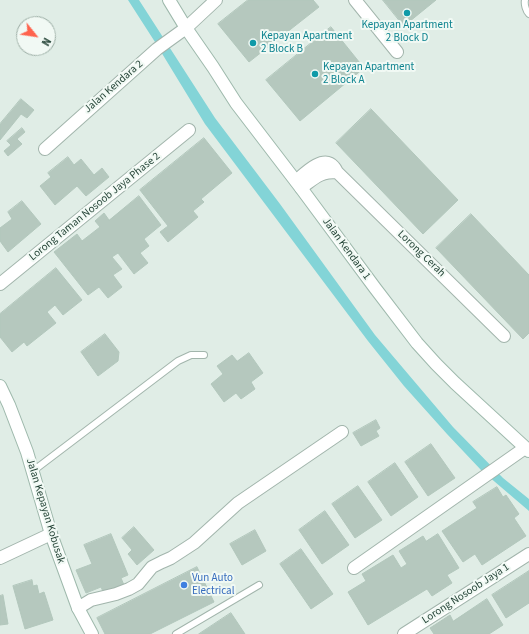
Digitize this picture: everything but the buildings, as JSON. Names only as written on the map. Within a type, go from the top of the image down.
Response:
[{"type":"street","name":"Jalan Kendara 1","points":[[169,0],[236,103],[417,343],[455,383],[527,450]]},
{"type":"street","name":"Jalan Kendara 2","points":[[45,149],[157,49],[186,28],[216,0]]},
{"type":"street","points":[[355,0],[397,52]]},
{"type":"street","name":"Lorong Taman Nosoob Jaya Phase 2","points":[[0,284],[189,130]]},
{"type":"street","name":"Lorong Cerah","points":[[298,185],[325,172],[337,172],[504,336]]},
{"type":"street","name":"Jalan Kepayan Kobusak","points":[[0,386],[27,452],[51,534],[78,608],[92,634]]},
{"type":"street","points":[[78,608],[91,600],[116,594],[138,584],[152,567],[171,558],[194,543],[238,503],[342,432]]},
{"type":"street","points":[[354,568],[508,459],[527,450]]},
{"type":"street","points":[[0,558],[51,534]]},
{"type":"street","name":"Lorong Nosoob Jaya 1","points":[[404,634],[529,554]]},
{"type":"lane","points":[[525,0],[524,2],[529,14]]},
{"type":"lane","points":[[33,471],[178,361],[191,355],[204,355]]},
{"type":"lane","points":[[176,634],[259,585]]},
{"type":"water","points":[[128,0],[139,0],[215,118],[280,204],[375,335],[453,427],[503,478],[529,499],[529,511],[481,470],[404,386],[368,341],[205,124]]},
{"type":"place","name":"Kepayan Apartment 2 Block D","points":[[407,13]]},
{"type":"place","name":"Kepayan Apartment 2 Block B","points":[[253,43]]},
{"type":"place","name":"Kepayan Apartment 2 Block A","points":[[315,74]]},
{"type":"place","name":"Vun Auto Electrical","points":[[184,585]]}]
